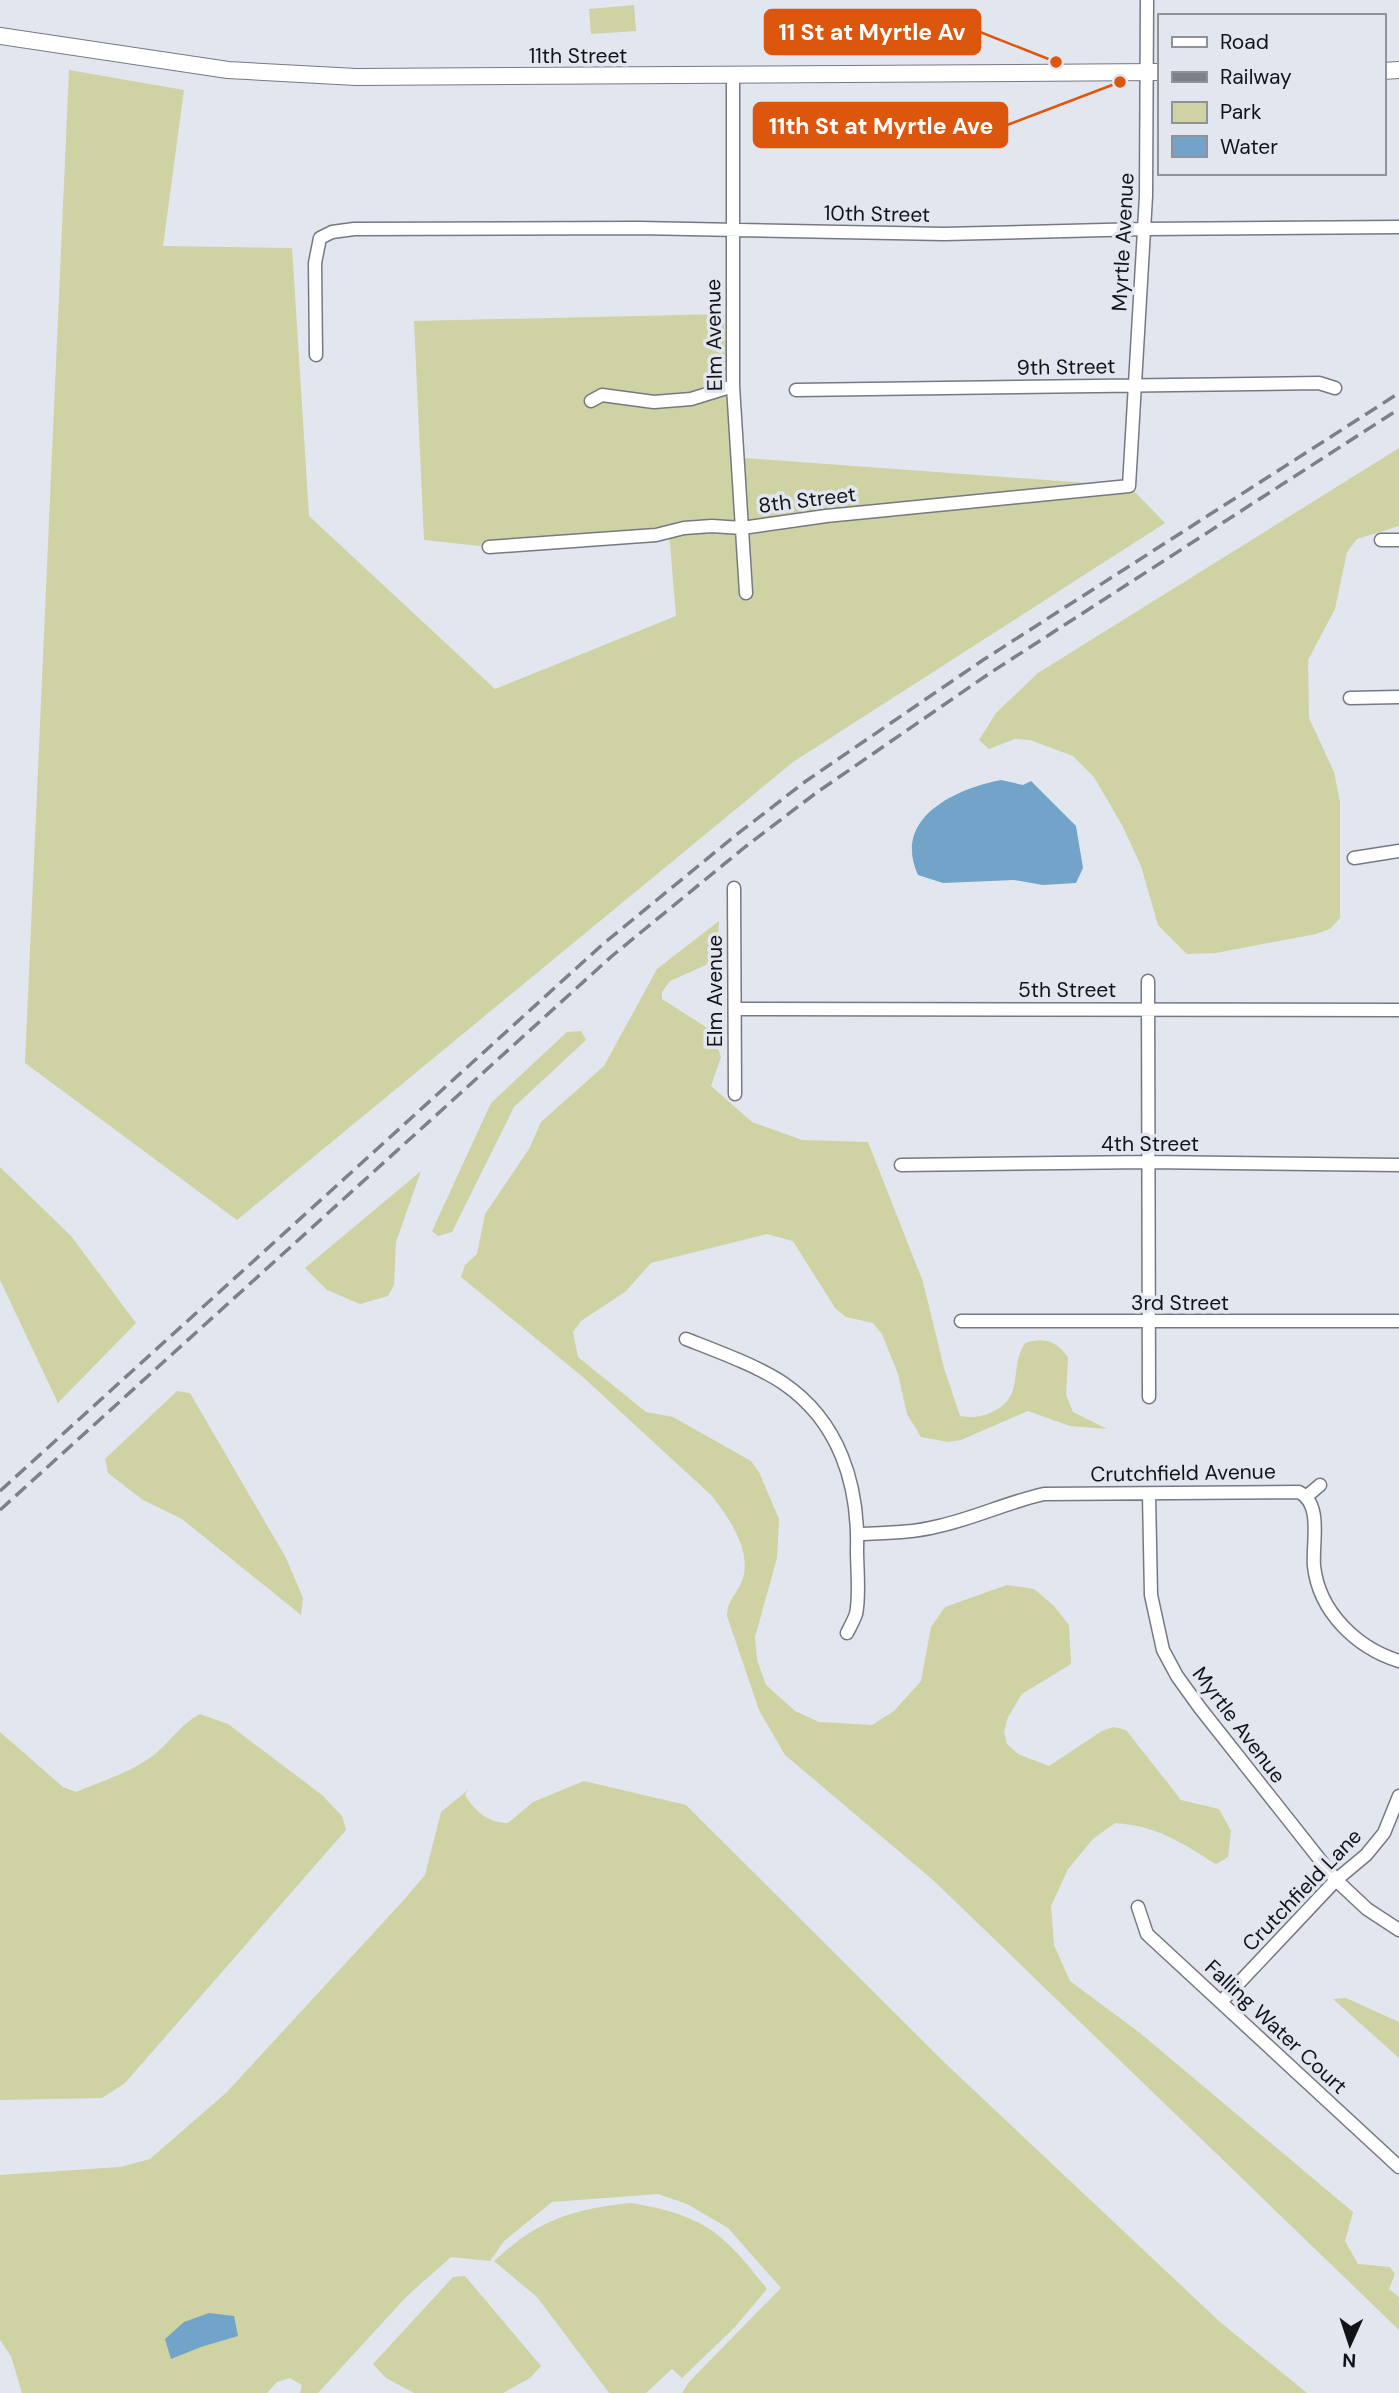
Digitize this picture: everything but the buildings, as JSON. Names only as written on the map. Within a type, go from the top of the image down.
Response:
[{"type":"main road","name":"11th Street","points":[[0,36],[192,66],[305,75],[422,78],[1153,72]]},
{"type":"street","name":"Myrtle Avenue","points":[[1129,486],[1153,72],[1147,0]]},
{"type":"street","name":"Elm Avenue","points":[[733,75],[733,386],[746,593]]},
{"type":"street","name":"10th Street","points":[[316,355],[315,263],[320,238],[332,232],[354,229],[733,229],[944,234],[1399,227]]},
{"type":"street","name":"9th Street","points":[[796,390],[1319,383],[1335,387]]},
{"type":"street","points":[[591,401],[602,395],[654,402],[691,399],[733,386]]},
{"type":"street","name":"8th Street","points":[[489,547],[656,535],[684,528],[742,528],[826,516],[1129,486]]},
{"type":"street","points":[[1381,540],[1399,540]]},
{"type":"street","points":[[1350,698],[1399,697]]},
{"type":"street","points":[[1354,858],[1399,851]]},
{"type":"street","name":"Elm Avenue","points":[[734,888],[735,1094]]},
{"type":"street","points":[[1148,981],[1149,1397]]},
{"type":"street","name":"5th Street","points":[[734,1009],[1399,1010]]},
{"type":"street","name":"4th Street","points":[[901,1165],[1399,1165]]},
{"type":"street","name":"3rd Street","points":[[961,1321],[1399,1321]]},
{"type":"street","points":[[686,1339],[781,1381],[820,1416],[837,1442],[849,1472],[858,1534],[856,1614],[848,1633]]},
{"type":"street","points":[[1320,1485],[1307,1496],[1314,1518],[1314,1567],[1328,1607],[1344,1628],[1360,1642],[1380,1655],[1399,1661]]},
{"type":"street","name":"Crutchfield Avenue","points":[[858,1534],[929,1529],[1014,1500],[1044,1494],[1287,1491],[1307,1496]]},
{"type":"street","name":"Myrtle Avenue","points":[[1150,1494],[1151,1595],[1163,1650],[1200,1708],[1336,1880],[1367,1909],[1399,1930]]},
{"type":"street","name":"Crutchfield Lane","points":[[1221,2002],[1336,1880],[1366,1855],[1384,1833],[1399,1796]]},
{"type":"street","name":"Falling Water Court","points":[[1138,1908],[1147,1934],[1399,2167]]},
{"type":"green space","points":[[634,5],[636,31],[591,34],[589,9]]},
{"type":"green space","points":[[69,70],[184,90],[163,246],[292,248],[309,516],[495,689],[676,616],[669,532],[489,547],[424,540],[414,321],[724,314],[731,457],[1129,486],[1165,523],[793,762],[237,1220],[25,1063]]},
{"type":"green space","points":[[1399,448],[1399,526],[1357,539],[1347,552],[1335,609],[1308,660],[1309,718],[1334,772],[1340,802],[1340,918],[1330,929],[1316,934],[1216,953],[1187,954],[1158,925],[1141,866],[1122,825],[1094,777],[1073,756],[1030,740],[1015,739],[989,749],[979,740],[996,713],[1038,673]]},
{"type":"green space","points":[[719,921],[718,941],[706,965],[670,981],[662,992],[662,999],[712,1031],[721,1057],[711,1086],[752,1122],[802,1140],[868,1142],[923,1282],[944,1368],[960,1416],[980,1416],[1002,1406],[1013,1390],[1017,1363],[1025,1343],[1038,1340],[1054,1344],[1068,1357],[1066,1395],[1073,1412],[1107,1429],[1070,1426],[1028,1411],[961,1440],[948,1442],[921,1437],[907,1414],[898,1374],[882,1334],[873,1323],[846,1317],[835,1308],[793,1241],[767,1234],[651,1263],[625,1292],[581,1321],[573,1332],[578,1357],[646,1412],[673,1417],[751,1461],[759,1472],[779,1519],[777,1558],[755,1637],[757,1660],[766,1685],[795,1711],[819,1722],[872,1725],[894,1711],[921,1681],[931,1627],[945,1607],[1007,1585],[1034,1589],[1054,1606],[1069,1625],[1071,1664],[1022,1694],[1008,1717],[1004,1732],[1007,1744],[1018,1754],[1049,1766],[1102,1731],[1114,1727],[1126,1730],[1181,1800],[1219,1809],[1231,1831],[1228,1857],[1216,1864],[1168,1836],[1130,1825],[1115,1823],[1093,1839],[1068,1869],[1051,1906],[1054,1945],[1070,1981],[1140,2033],[1353,2212],[1345,2241],[1358,2264],[1390,2267],[1395,2274],[1389,2289],[1399,2297],[1399,2330],[933,1880],[785,1755],[759,1710],[727,1616],[729,1605],[745,1570],[742,1547],[725,1514],[712,1496],[584,1378],[461,1277],[465,1265],[477,1254],[485,1214],[529,1149],[541,1122],[604,1066],[657,969]]},
{"type":"green space","points":[[581,1031],[586,1040],[514,1107],[452,1232],[438,1236],[432,1231],[491,1103],[567,1032]]},
{"type":"green space","points":[[0,1167],[71,1236],[136,1323],[58,1403],[0,1280]]},
{"type":"green space","points":[[421,1171],[396,1242],[394,1285],[388,1296],[360,1304],[327,1290],[305,1268]]},
{"type":"green space","points":[[177,1391],[190,1393],[286,1558],[303,1598],[301,1615],[182,1519],[143,1500],[108,1473],[105,1459]]},
{"type":"green space","points":[[200,1714],[228,1724],[322,1795],[342,1816],[346,1830],[125,2083],[102,2098],[0,2100],[0,1732],[63,1787],[76,1792],[137,1766],[161,1749]]},
{"type":"green space","points":[[584,1781],[686,1805],[946,2064],[1220,2322],[1307,2393],[682,2393],[689,2382],[781,2288],[728,2228],[687,2204],[658,2194],[552,2202],[504,2241],[490,2261],[451,2257],[407,2296],[318,2393],[300,2393],[302,2385],[290,2378],[277,2382],[267,2393],[22,2393],[11,2356],[0,2340],[0,2175],[120,2167],[150,2159],[226,2093],[425,1875],[441,1812],[468,1790],[465,1795],[473,1807],[489,1819],[508,1823],[533,1802]]},
{"type":"green space","points":[[1346,1998],[1399,2022],[1399,2058],[1333,1999]]},
{"type":"green space","points":[[631,2203],[676,2213],[710,2229],[737,2253],[767,2289],[734,2328],[682,2378],[672,2369],[646,2393],[609,2393],[537,2297],[494,2261],[526,2235],[557,2219],[591,2209]]},
{"type":"green space","points":[[465,2276],[541,2366],[530,2378],[503,2393],[414,2393],[386,2378],[373,2364],[453,2277]]},
{"type":"water","points":[[1001,780],[1023,785],[1031,781],[1076,826],[1083,868],[1076,883],[1043,885],[1014,880],[943,883],[918,875],[912,855],[914,837],[921,822],[948,799],[983,784]]},
{"type":"water","points":[[209,2313],[234,2316],[238,2336],[171,2359],[165,2339],[184,2322]]},
{"type":"railway","points":[[0,1491],[603,944],[736,835],[806,781],[983,660],[1399,393]]},
{"type":"railway","points":[[0,1510],[612,956],[745,847],[816,793],[990,673],[1399,409]]},
{"type":"place","name":"11 St at Myrtle Av","points":[[1056,62]]},
{"type":"place","name":"11th St at Myrtle Ave","points":[[1120,82]]}]
